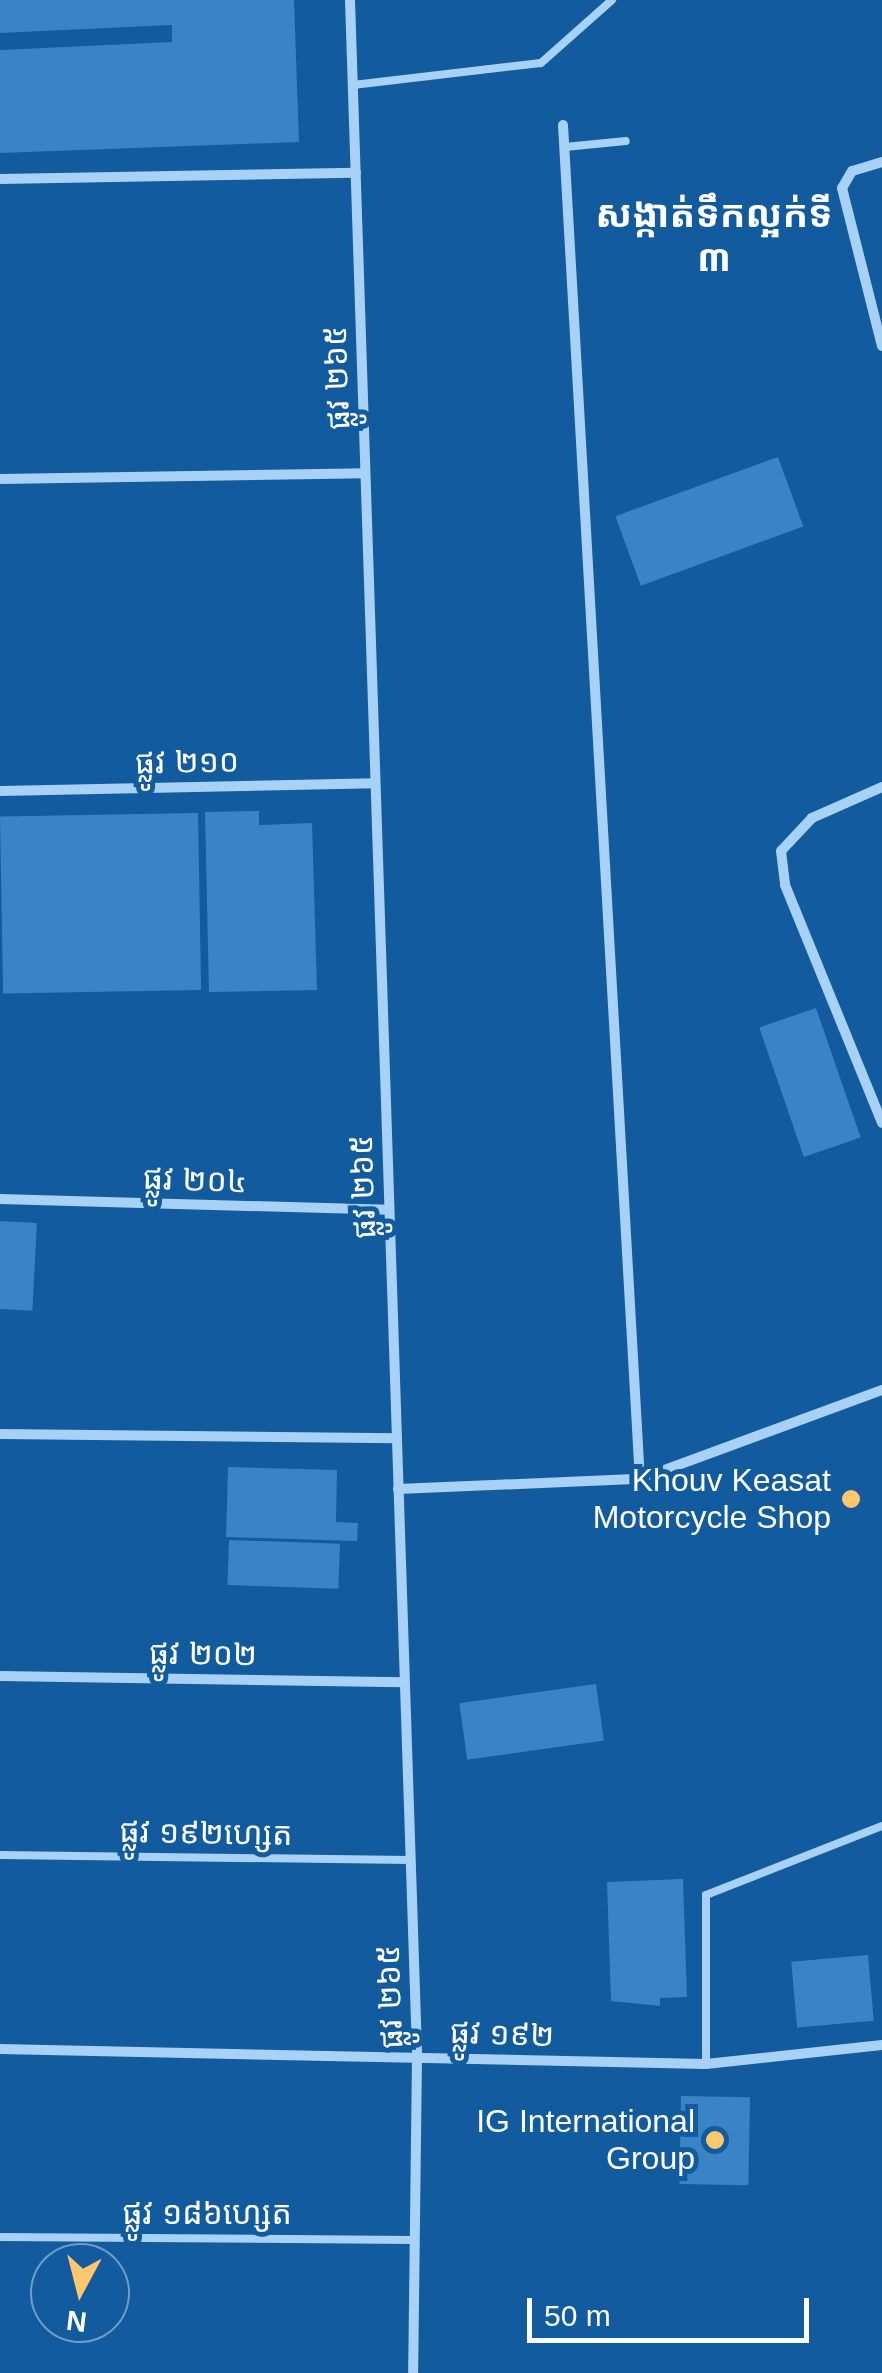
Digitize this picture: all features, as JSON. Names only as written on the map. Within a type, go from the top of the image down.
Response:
[{"type":"street","name":"ផ្លូវ ២៦៥","points":[[350,0],[417,2056],[413,2373]]},
{"type":"street","points":[[563,125],[640,1479]]},
{"type":"street","points":[[882,162],[852,171],[842,188],[882,346]]},
{"type":"street","points":[[0,179],[356,173]]},
{"type":"street","points":[[0,479],[365,474]]},
{"type":"street","name":"ផ្លូវ ២១០","points":[[0,791],[375,783]]},
{"type":"street","points":[[882,786],[812,818],[781,852],[785,885],[882,1122]]},
{"type":"street","name":"ផ្លូវ ២០៤","points":[[0,1199],[389,1210]]},
{"type":"street","points":[[398,1488],[640,1479],[882,1390]]},
{"type":"street","points":[[0,1434],[396,1438]]},
{"type":"street","name":"ផ្លូវ ២០២","points":[[0,1676],[404,1682]]},
{"type":"street","name":"ផ្លូវ ១៩២","points":[[0,2049],[706,2064],[882,2045]]},
{"type":"lane","points":[[353,85],[541,63],[612,0]]},
{"type":"lane","points":[[565,147],[626,141]]},
{"type":"lane","points":[[706,2064],[706,1895],[882,1826]]},
{"type":"lane","name":"ផ្លូវ ១៩២ហ្សេត","points":[[0,1855],[410,1860]]},
{"type":"lane","name":"ផ្លូវ ១៨៦ហ្សេត","points":[[0,2237],[414,2240]]},
{"type":"building","points":[[0,0],[294,0],[299,142],[0,153],[0,50],[172,42],[172,25],[0,33]]},
{"type":"building","points":[[778,457],[803,527],[641,586],[615,516]]},
{"type":"building","points":[[259,811],[259,825],[312,823],[317,990],[209,992],[205,812]]},
{"type":"building","points":[[198,813],[201,990],[3,993],[0,816]]},
{"type":"building","points":[[816,1008],[861,1138],[804,1157],[759,1028]]},
{"type":"building","points":[[0,1221],[37,1223],[32,1311],[0,1309]]},
{"type":"building","points":[[228,1467],[337,1470],[336,1522],[358,1523],[357,1541],[226,1537]]},
{"type":"building","points":[[229,1540],[340,1544],[338,1589],[227,1585]]},
{"type":"building","points":[[596,1684],[604,1740],[467,1760],[459,1703]]},
{"type":"building","points":[[683,1879],[687,1997],[660,1998],[660,2006],[611,2001],[607,1882]]},
{"type":"building","points":[[868,1955],[874,2021],[797,2027],[791,1962]]},
{"type":"building","name":"IG International Group","points":[[681,2096],[750,2097],[748,2185],[679,2184]]},
{"type":"place","name":"Khouv Keasat Motorcycle Shop","points":[[851,1499]]},
{"type":"place","name":"IG International Group","points":[[715,2140]]},
{"type":"district","name":"សង្កាត់ទឹកល្អក់ទី ៣","points":[[714,237]]}]
